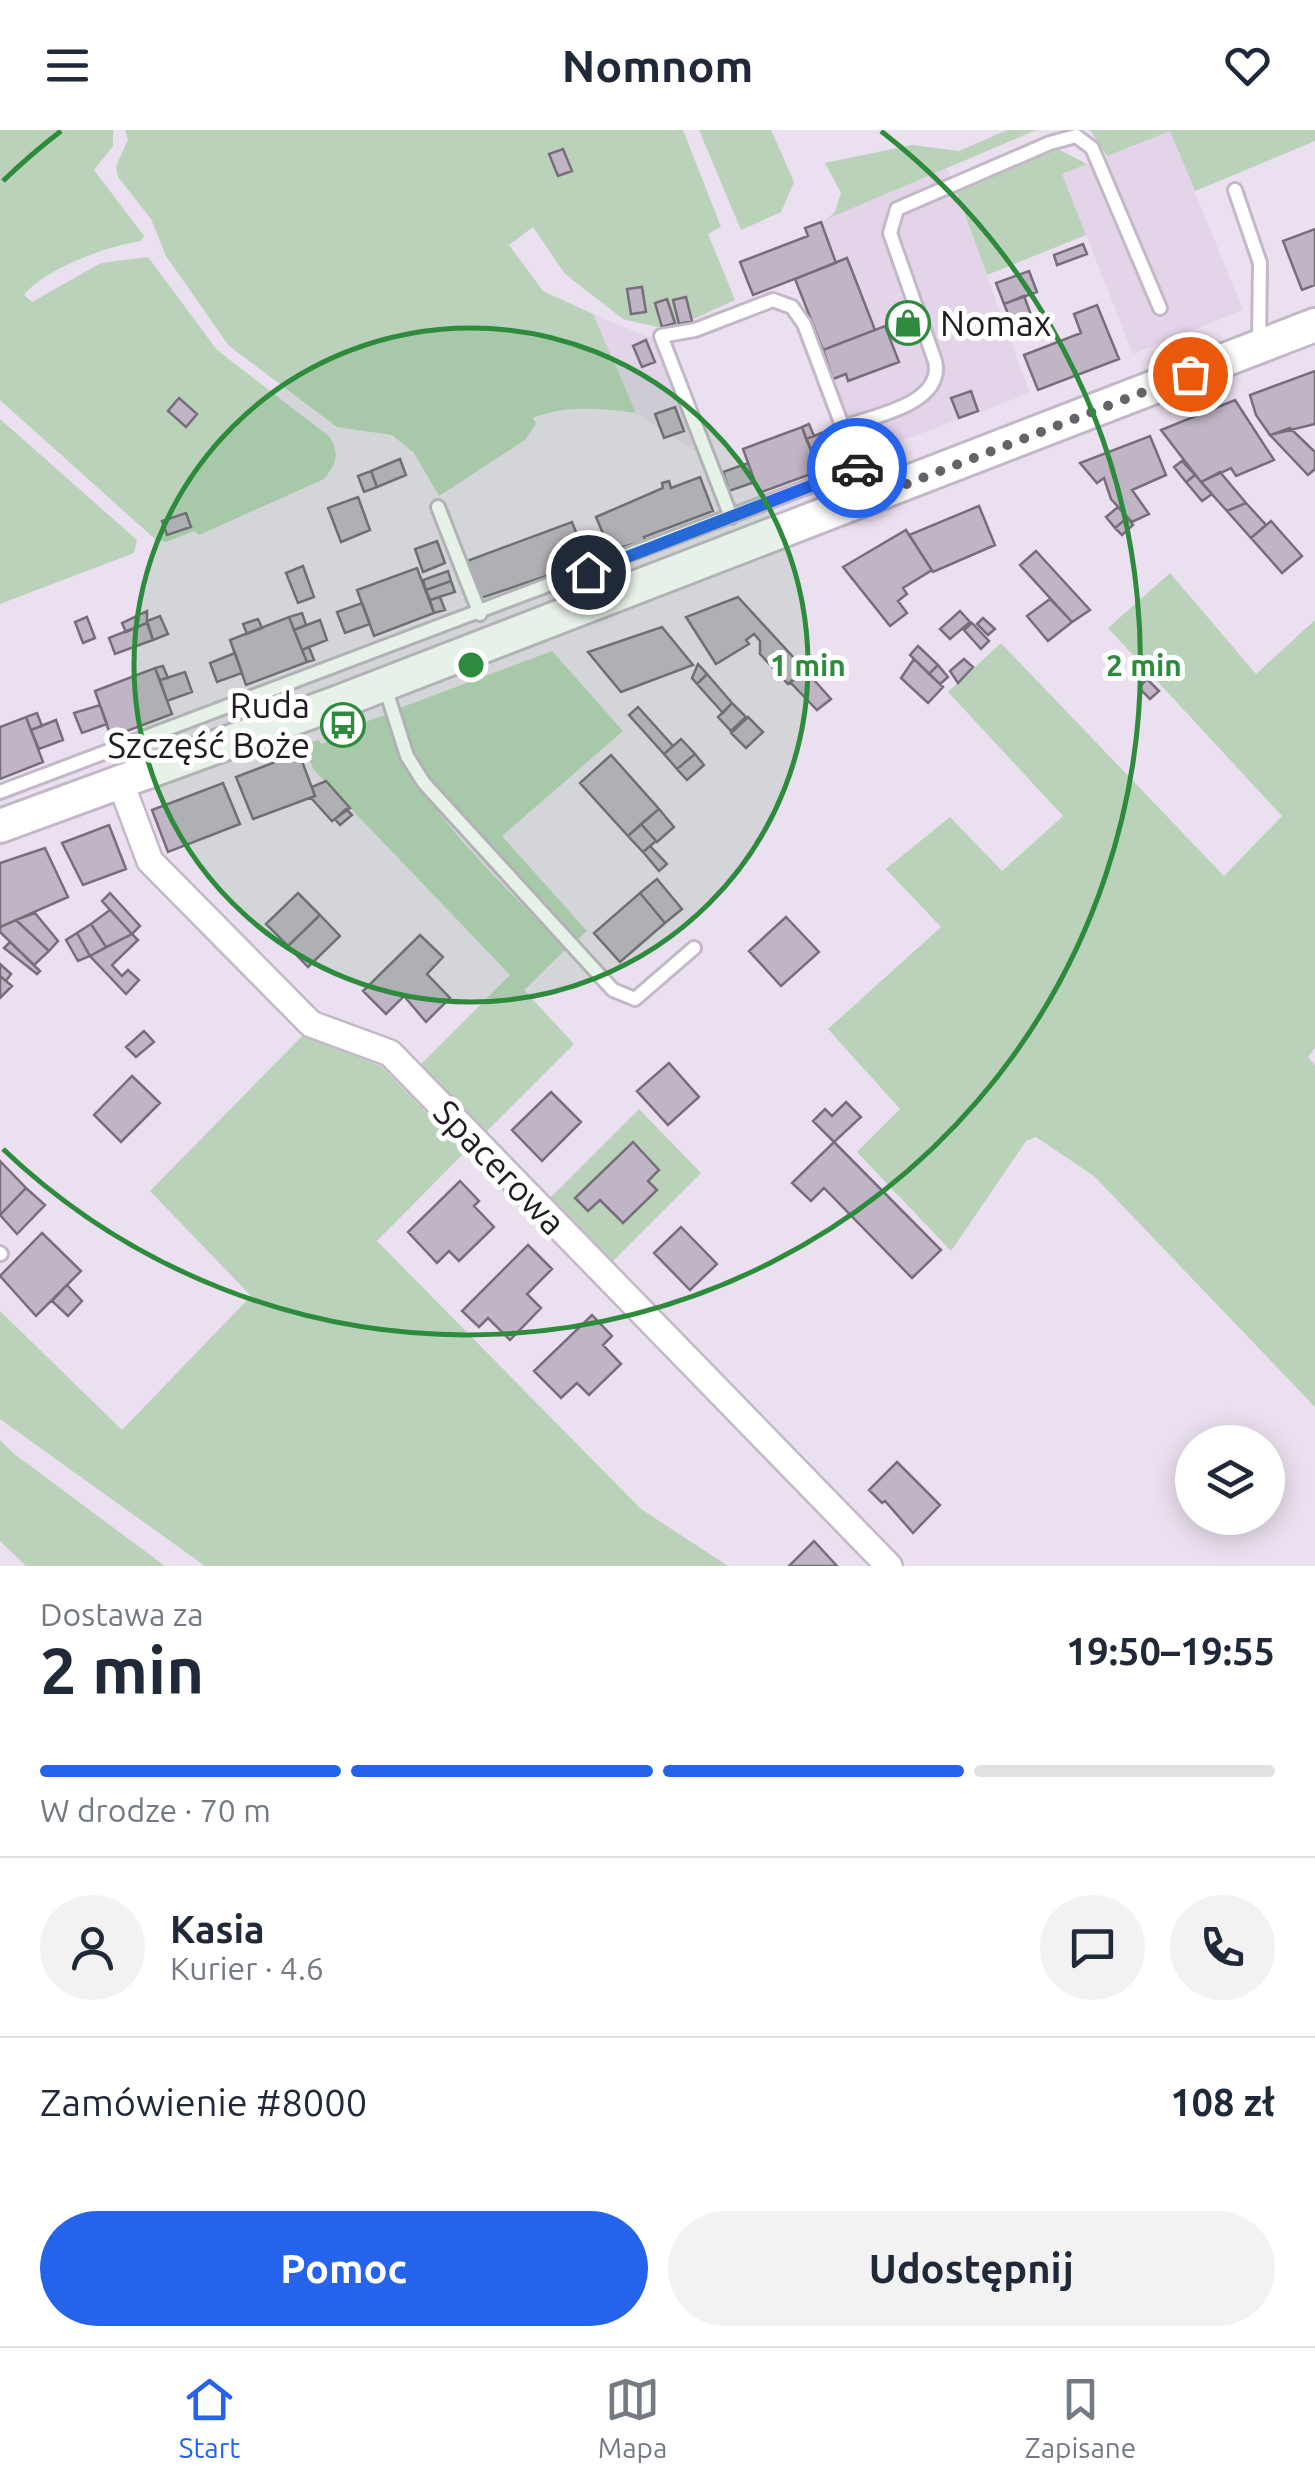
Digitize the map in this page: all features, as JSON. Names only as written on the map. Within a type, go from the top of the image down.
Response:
[{"type":"street","points":[[0,826],[384,685],[1315,325]]},
{"type":"street","name":"Spacerowa","points":[[120,780],[150,861],[310,1024],[390,1054],[889,1566]]},
{"type":"lane","points":[[843,427],[916,400],[936,378],[935,361],[890,232],[897,208],[1050,142],[1076,136],[1092,148],[1160,308]]},
{"type":"lane","points":[[1235,190],[1260,262],[1260,347]]},
{"type":"lane","points":[[731,517],[661,336],[682,334],[772,300],[783,302],[804,324],[858,468]]},
{"type":"lane","points":[[0,792],[480,614],[863,466],[876,496]]},
{"type":"lane","points":[[438,506],[480,614]]},
{"type":"lane","points":[[384,685],[407,756],[424,783],[613,990],[635,999],[694,948]]},
{"type":"shaded area","points":[[1170,131],[1243,310],[1133,354],[1062,174]]},
{"type":"shaded area","name":"Nomax","points":[[947,168],[1030,393],[863,455],[795,279],[753,295],[741,262],[807,236],[805,228]]},
{"type":"shaded area","points":[[593,314],[656,340],[704,457],[636,413]]},
{"type":"green space","points":[[0,130],[113,130],[113,146],[94,170],[144,236],[141,241],[112,247],[62,268],[24,295],[32,302],[101,263],[148,257],[217,350],[330,437],[335,459],[324,479],[199,535],[194,531],[166,542],[156,540],[0,400]]},
{"type":"green space","points":[[125,130],[683,130],[721,227],[708,234],[735,300],[670,330],[623,319],[565,274],[533,227],[509,245],[543,291],[593,314],[636,413],[570,409],[533,418],[536,424],[525,440],[439,496],[414,453],[392,435],[337,427],[229,346],[166,256],[151,219],[118,177],[116,166],[128,140]]},
{"type":"green space","points":[[699,130],[771,130],[794,182],[781,212],[741,230]]},
{"type":"green space","points":[[1007,130],[1036,130],[827,219],[835,212],[841,193],[825,163],[912,145],[959,151]]},
{"type":"green space","points":[[1090,130],[1315,130],[1315,141],[1195,191],[1170,131],[1107,156]]},
{"type":"green space","points":[[1060,150],[1087,164],[1062,174],[1086,235],[987,275],[955,188],[1046,151]]},
{"type":"green space","points":[[0,419],[137,540],[134,553],[0,604]]},
{"type":"green space","points":[[1170,573],[1256,674],[1315,620],[1315,1048],[1308,1057],[1315,1065],[1315,1407],[1094,1176],[1036,1137],[1026,1141],[951,1251],[857,1152],[900,1109],[828,1029],[941,927],[886,869],[950,817],[1002,871],[1063,816],[948,692],[1001,643],[1224,876],[1282,816],[1108,628]]},
{"type":"green space","points":[[552,651],[623,731],[502,836],[587,931],[577,940],[428,778],[417,762],[397,709]]},
{"type":"green space","points":[[385,715],[398,748],[438,811],[565,950],[524,990],[574,1044],[483,1135],[421,1064],[510,975],[314,770],[302,744],[319,740],[321,744],[344,736],[342,730]]},
{"type":"green space","points":[[303,1035],[381,1066],[465,1152],[377,1241],[641,1509],[728,1566],[205,1566],[0,1419],[0,1311],[122,1430],[251,1296],[150,1191]]},
{"type":"green space","points":[[639,1109],[701,1173],[610,1264],[547,1201]]},
{"type":"green space","points":[[0,1440],[165,1566],[26,1566],[0,1541]]},
{"type":"building","points":[[563,149],[572,171],[558,176],[549,154]]},
{"type":"building","points":[[821,222],[836,263],[753,295],[740,262],[808,236],[805,228]]},
{"type":"building","points":[[1315,229],[1315,285],[1302,290],[1283,241]]},
{"type":"building","points":[[1083,244],[1087,254],[1057,265],[1054,255]]},
{"type":"building","points":[[847,258],[875,330],[823,350],[795,279]]},
{"type":"building","points":[[1029,271],[1037,292],[1004,304],[996,283]]},
{"type":"building","points":[[642,287],[646,312],[631,314],[627,289]]},
{"type":"building","points":[[1024,296],[1034,323],[1015,331],[1004,304]]},
{"type":"building","points":[[686,297],[692,321],[679,324],[673,300]]},
{"type":"building","points":[[667,299],[675,323],[662,327],[655,303]]},
{"type":"building","points":[[1097,305],[1119,359],[1038,390],[1024,355],[1081,333],[1074,314]]},
{"type":"building","points":[[885,326],[899,362],[848,381],[846,374],[833,379],[823,350]]},
{"type":"building","points":[[646,340],[655,362],[642,367],[633,346]]},
{"type":"building","points":[[1315,371],[1315,424],[1270,435],[1256,415],[1250,395]]},
{"type":"building","points":[[971,391],[978,411],[959,418],[951,398]]},
{"type":"building","points":[[179,398],[197,414],[186,427],[168,411]]},
{"type":"building","points":[[1235,400],[1274,460],[1236,476],[1231,468],[1201,482],[1161,430]]},
{"type":"building","points":[[675,407],[684,431],[664,438],[655,414]]},
{"type":"building","points":[[809,424],[814,436],[806,439],[802,427]]},
{"type":"building","points":[[802,427],[819,471],[759,493],[743,449]]},
{"type":"building","points":[[1290,428],[1315,452],[1315,469],[1308,475],[1270,435]]},
{"type":"building","points":[[832,429],[839,449],[814,457],[806,439]]},
{"type":"building","points":[[1150,436],[1166,475],[1132,490],[1149,514],[1132,522],[1111,499],[1104,478],[1097,483],[1080,463]]},
{"type":"building","points":[[400,459],[406,475],[377,487],[371,471]]},
{"type":"building","points":[[1182,461],[1195,475],[1186,482],[1174,467]]},
{"type":"building","points":[[748,463],[755,482],[729,491],[723,472]]},
{"type":"building","points":[[371,471],[377,487],[364,492],[358,476]]},
{"type":"building","points":[[1220,472],[1246,503],[1227,511],[1201,482]]},
{"type":"building","points":[[1195,475],[1212,494],[1202,501],[1186,482]]},
{"type":"building","points":[[700,477],[713,511],[644,537],[646,541],[610,550],[596,517],[663,488],[662,483],[669,481],[671,488]]},
{"type":"building","points":[[358,497],[370,530],[341,542],[328,508]]},
{"type":"building","points":[[1246,503],[1266,525],[1251,538],[1227,511]]},
{"type":"building","points":[[979,506],[995,545],[933,572],[909,535]]},
{"type":"building","points":[[1118,507],[1127,518],[1115,528],[1106,517]]},
{"type":"building","points":[[186,513],[191,527],[167,535],[162,521]]},
{"type":"building","points":[[1127,518],[1133,525],[1122,535],[1115,528]]},
{"type":"building","points":[[1271,521],[1302,556],[1282,573],[1251,538]]},
{"type":"building","points":[[572,522],[586,558],[566,566],[567,569],[481,598],[467,561]]},
{"type":"building","points":[[906,530],[932,570],[903,588],[907,594],[898,601],[907,613],[890,626],[843,567]]},
{"type":"building","points":[[437,541],[445,563],[423,572],[415,549]]},
{"type":"building","points":[[1036,551],[1090,610],[1072,622],[1020,565]]},
{"type":"building","points":[[303,566],[314,597],[298,603],[286,573]]},
{"type":"building","points":[[417,568],[434,613],[374,636],[357,590]]},
{"type":"building","points":[[448,571],[451,581],[426,590],[423,580]]},
{"type":"building","points":[[451,581],[455,592],[430,600],[426,590]]},
{"type":"building","points":[[440,597],[445,610],[434,613],[430,600]]},
{"type":"building","points":[[738,597],[806,671],[788,684],[760,654],[760,641],[754,634],[746,640],[749,644],[716,664],[686,617]]},
{"type":"building","points":[[1050,599],[1072,622],[1048,641],[1027,616]]},
{"type":"building","points":[[362,603],[370,624],[345,633],[337,612]]},
{"type":"building","points":[[147,611],[147,623],[126,632],[122,623]]},
{"type":"building","points":[[960,611],[970,622],[950,639],[940,629]]},
{"type":"building","points":[[302,613],[306,625],[294,630],[289,617]]},
{"type":"building","points":[[160,616],[168,634],[153,640],[147,621]]},
{"type":"building","points":[[87,617],[95,638],[83,643],[75,622]]},
{"type":"building","points":[[289,617],[307,662],[246,685],[230,640]]},
{"type":"building","points":[[983,618],[995,629],[988,635],[977,624]]},
{"type":"building","points":[[258,619],[262,628],[247,634],[243,624]]},
{"type":"building","points":[[320,620],[327,640],[302,650],[294,630]]},
{"type":"building","points":[[147,623],[153,640],[115,654],[109,638]]},
{"type":"building","points":[[972,623],[989,641],[981,649],[964,630]]},
{"type":"building","points":[[662,627],[693,665],[621,692],[588,652]]},
{"type":"building","points":[[918,646],[938,665],[929,674],[910,655]]},
{"type":"building","points":[[309,647],[314,660],[307,662],[302,650]]},
{"type":"building","points":[[235,653],[242,673],[217,682],[210,663]]},
{"type":"building","points":[[914,659],[943,687],[928,703],[901,678]]},
{"type":"building","points":[[964,659],[973,667],[958,683],[950,671]]},
{"type":"building","points":[[698,664],[707,674],[697,684],[692,678]]},
{"type":"building","points":[[938,665],[948,677],[940,684],[929,674]]},
{"type":"building","points":[[163,666],[168,678],[160,680],[155,668]]},
{"type":"building","points":[[155,668],[172,714],[111,737],[95,691]]},
{"type":"building","points":[[806,671],[831,699],[817,710],[790,682]]},
{"type":"building","points":[[185,672],[192,692],[167,701],[160,680]]},
{"type":"building","points":[[707,674],[732,703],[723,713],[697,684]]},
{"type":"building","points":[[1147,679],[1159,691],[1150,699],[1139,688]]},
{"type":"building","points":[[732,703],[746,717],[731,731],[718,717]]},
{"type":"building","points":[[100,705],[107,724],[82,733],[74,713]]},
{"type":"building","points":[[638,707],[673,746],[664,754],[629,715]]},
{"type":"building","points":[[37,713],[42,726],[31,730],[26,717]]},
{"type":"building","points":[[26,717],[43,762],[0,779],[0,727]]},
{"type":"building","points":[[748,717],[763,732],[746,748],[731,733]]},
{"type":"building","points":[[56,720],[63,740],[39,749],[31,730]]},
{"type":"building","points":[[681,739],[695,754],[677,769],[664,754]]},
{"type":"building","points":[[299,753],[315,796],[253,819],[236,777]]},
{"type":"building","points":[[695,754],[704,765],[687,780],[677,769]]},
{"type":"building","points":[[611,755],[659,809],[628,836],[580,783]]},
{"type":"building","points":[[326,781],[350,808],[332,821],[311,798],[315,796],[312,787]]},
{"type":"building","points":[[223,783],[240,824],[168,852],[152,810]]},
{"type":"building","points":[[346,809],[352,815],[340,825],[335,819]]},
{"type":"building","points":[[659,809],[674,827],[657,842],[641,824]]},
{"type":"building","points":[[641,824],[656,841],[643,852],[628,836]]},
{"type":"building","points":[[109,825],[126,869],[83,885],[62,843]]},
{"type":"building","points":[[650,846],[667,864],[659,871],[643,852]]},
{"type":"building","points":[[45,848],[68,897],[0,927],[0,863]]},
{"type":"building","points":[[657,879],[682,909],[665,923],[640,893]]},
{"type":"building","points":[[110,893],[140,926],[132,934],[102,901]]},
{"type":"building","points":[[298,893],[320,915],[288,946],[266,924]]},
{"type":"building","points":[[640,893],[665,923],[620,962],[594,933]]},
{"type":"building","points":[[110,910],[132,934],[106,947],[91,924]]},
{"type":"building","points":[[35,913],[58,941],[49,951],[16,920]]},
{"type":"building","points":[[320,915],[340,936],[308,967],[288,946]]},
{"type":"building","points":[[786,917],[819,952],[781,986],[749,951]]},
{"type":"building","points":[[16,920],[49,951],[34,965],[0,932],[0,927]]},
{"type":"building","points":[[91,924],[106,947],[90,956],[77,933]]},
{"type":"building","points":[[77,933],[90,956],[78,961],[66,940]]},
{"type":"building","points":[[132,934],[138,940],[112,965],[122,976],[128,970],[139,980],[126,994],[90,956]]},
{"type":"building","points":[[420,935],[443,957],[427,974],[450,998],[426,1022],[404,996],[386,1014],[363,991]]},
{"type":"building","points":[[10,942],[40,971],[37,974],[4,948]]},
{"type":"building","points":[[0,964],[11,974],[6,981],[0,976]]},
{"type":"building","points":[[0,976],[12,986],[0,998]]},
{"type":"building","points":[[144,1031],[154,1042],[136,1057],[126,1047]]},
{"type":"building","points":[[669,1063],[699,1097],[668,1125],[637,1091]]},
{"type":"building","points":[[132,1076],[160,1103],[121,1142],[94,1115]]},
{"type":"building","points":[[551,1092],[581,1122],[542,1161],[512,1130]]},
{"type":"building","points":[[846,1102],[861,1117],[834,1142],[813,1121],[825,1109],[832,1116]]},
{"type":"building","points":[[633,1142],[659,1170],[648,1181],[657,1190],[623,1223],[600,1200],[588,1211],[575,1198]]},
{"type":"building","points":[[834,1142],[941,1250],[912,1278],[824,1188],[811,1201],[792,1183]]},
{"type":"building","points":[[0,1161],[26,1188],[0,1215]]},
{"type":"building","points":[[460,1181],[479,1201],[474,1206],[494,1227],[459,1261],[449,1251],[437,1263],[408,1232]]},
{"type":"building","points":[[26,1188],[45,1205],[17,1234],[0,1215]]},
{"type":"building","points":[[681,1227],[717,1264],[690,1290],[654,1253]]},
{"type":"building","points":[[42,1233],[81,1271],[36,1316],[0,1276]]},
{"type":"building","points":[[528,1245],[552,1269],[527,1294],[541,1308],[510,1340],[488,1318],[479,1327],[462,1311]]},
{"type":"building","points":[[67,1285],[82,1301],[68,1316],[52,1301]]},
{"type":"building","points":[[592,1315],[612,1336],[603,1345],[621,1364],[589,1395],[577,1383],[561,1398],[534,1371]]},
{"type":"building","points":[[897,1462],[940,1505],[913,1533],[885,1501],[882,1503],[869,1490]]},
{"type":"building","points":[[814,1541],[837,1566],[789,1566]]},
{"type":"way so far","points":[[857,468],[863,466],[876,496],[1190,374]]},
{"type":"place","name":"Nomax","points":[[908,323]]},
{"type":"place","name":"Ruda Szczęść Boże","points":[[343,725]]},
{"type":"route","points":[[588,572],[857,468]]}]
